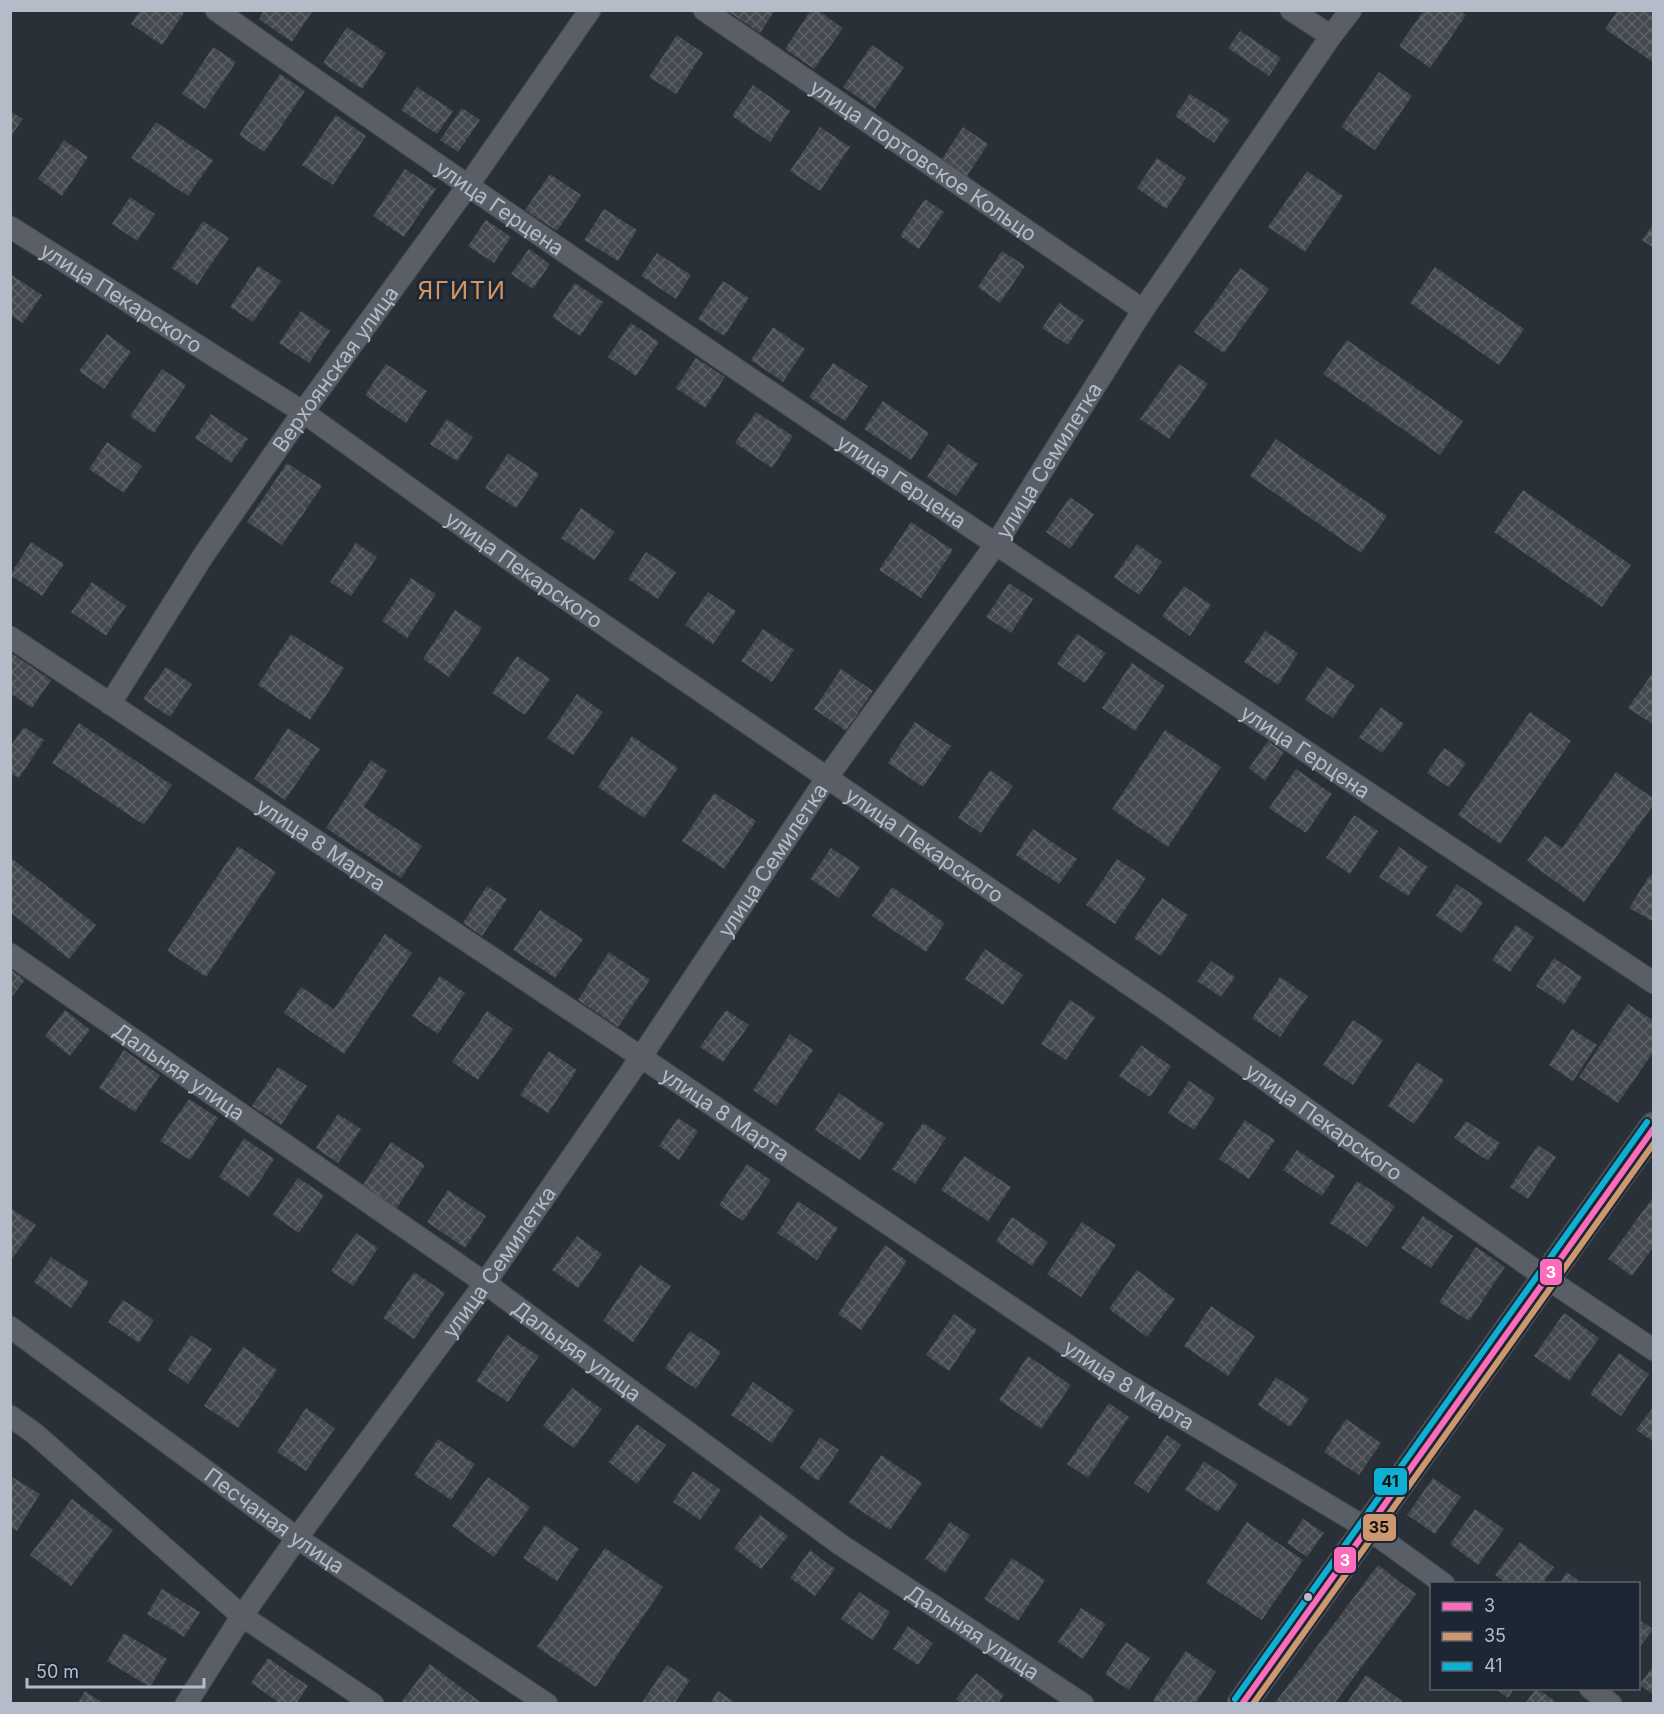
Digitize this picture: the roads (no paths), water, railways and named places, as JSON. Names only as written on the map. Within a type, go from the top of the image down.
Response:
[{"type":"main road","points":[[1242,1704],[1653,1126]]},
{"type":"street","name":"улица Герцена","points":[[216,10],[467,187],[1653,983]]},
{"type":"street","name":"Верхоянская улица","points":[[110,704],[203,556],[303,412],[467,187],[590,10]]},
{"type":"street","name":"улица Портовское Кольцо","points":[[704,10],[1143,310]]},
{"type":"street","points":[[1291,10],[1331,36]]},
{"type":"street","name":"улица Семилетка","points":[[186,1704],[242,1616],[297,1538],[485,1282],[641,1056],[826,779],[996,544],[1143,310],[1351,10]]},
{"type":"street","name":"улица Пекарского","points":[[10,227],[303,412],[537,580],[1162,1007],[1546,1278],[1653,1350]]},
{"type":"street","name":"улица 8 Марта","points":[[10,638],[641,1056],[1116,1378],[1368,1529],[1441,1582]]},
{"type":"street","name":"Дальняя улица","points":[[10,954],[485,1282],[841,1545],[1083,1704]]},
{"type":"street","name":"Песчаная улица","points":[[10,1327],[297,1538],[547,1704]]},
{"type":"street","points":[[10,1416],[34,1433],[242,1616],[373,1704]]},
{"type":"street","points":[[1591,1690],[1611,1704]]},
{"type":"district","name":"ЯГИТИ","points":[[462,290]]}]
